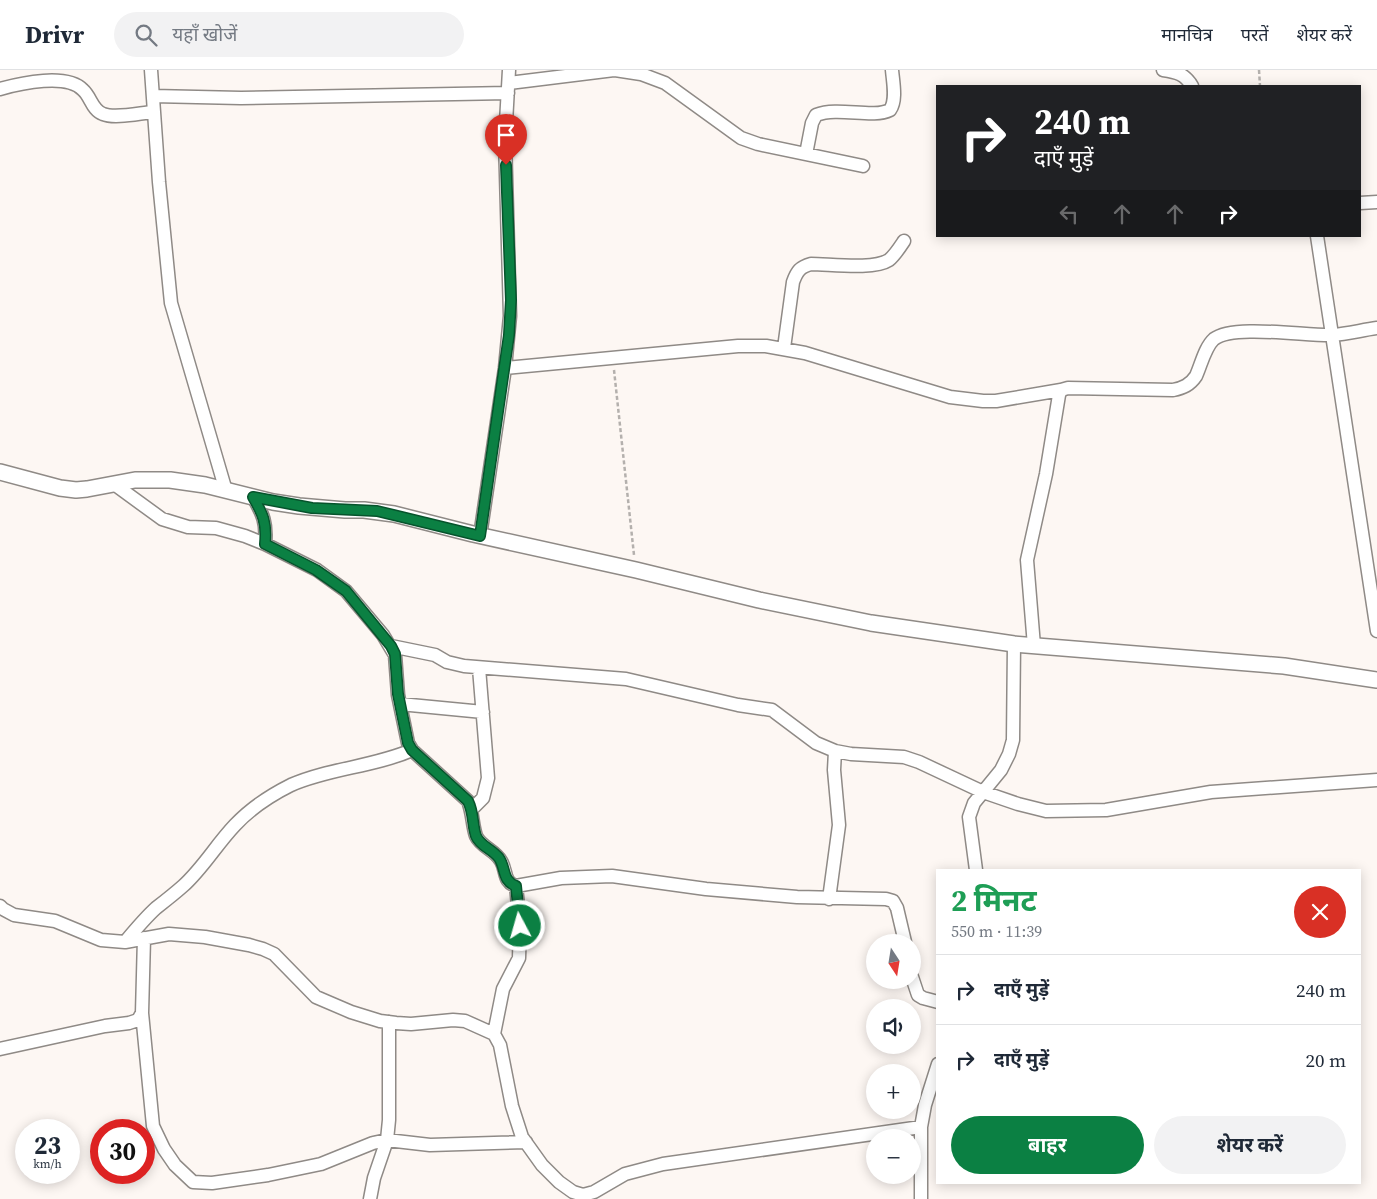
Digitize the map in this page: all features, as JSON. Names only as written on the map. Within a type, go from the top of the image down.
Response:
[{"type":"street","points":[[151,70],[153,112],[172,303],[226,491]]},
{"type":"street","points":[[153,96],[241,98],[509,82],[615,70],[641,74],[664,83],[742,138],[758,144],[863,166]]},
{"type":"street","points":[[806,154],[812,123],[816,115],[834,111],[885,113],[890,110],[893,106],[892,70]]},
{"type":"street","points":[[1163,70],[1175,71],[1184,75],[1191,85]]},
{"type":"street","points":[[0,88],[43,81],[69,82],[83,90],[96,110],[102,114],[114,116],[153,112]]},
{"type":"street","points":[[480,536],[505,368],[511,300],[506,165],[509,82]]},
{"type":"street","points":[[1361,203],[1377,202]]},
{"type":"street","points":[[1317,237],[1377,631]]},
{"type":"street","points":[[784,348],[796,271],[802,266],[811,264],[870,265],[881,263],[889,259],[904,241]]},
{"type":"street","points":[[505,368],[738,346],[784,348],[950,397],[966,400],[996,401],[1068,388],[1174,390],[1182,388],[1193,381],[1209,345],[1220,335],[1239,332],[1332,335],[1377,328]]},
{"type":"street","points":[[1034,646],[1027,560],[1046,474],[1061,390]]},
{"type":"street","points":[[0,472],[60,488],[88,489],[151,479],[170,480],[205,485],[253,497],[312,508],[377,511],[636,570],[749,598],[862,621],[928,632],[1034,646],[1284,666],[1377,680]]},
{"type":"street","points":[[114,484],[148,510],[174,524],[188,527],[216,528],[245,536],[316,570],[346,591],[391,646],[395,654],[400,704],[408,743],[412,750],[468,801],[472,809],[478,840],[497,855],[502,863],[506,880],[510,884],[516,886],[561,878],[612,876],[714,890],[829,899],[879,898],[893,901],[897,908],[903,934]]},
{"type":"street","points":[[253,497],[265,522],[267,530],[265,544]]},
{"type":"street","points":[[976,869],[969,817],[974,803],[1000,770],[1009,754],[1013,740],[1014,644]]},
{"type":"street","points":[[391,646],[435,655],[454,664],[480,668],[626,678],[738,705],[772,710],[816,743],[834,751],[851,754],[904,757],[919,762],[983,792],[1018,804],[1046,810],[1076,812],[1122,808],[1211,792],[1377,780]]},
{"type":"street","points":[[472,809],[483,798],[488,778],[480,668]]},
{"type":"street","points":[[400,704],[483,712]]},
{"type":"street","points":[[125,942],[144,919],[183,886],[246,814],[278,792],[330,772],[392,759],[412,750]]},
{"type":"street","points":[[829,899],[839,825],[834,751]]},
{"type":"street","points":[[494,1034],[503,989],[519,958],[520,926],[516,886]]},
{"type":"street","points":[[0,906],[14,915],[55,921],[101,940],[125,942],[169,934],[184,934],[228,940],[263,949],[274,954],[316,996],[351,1012],[380,1021],[410,1024],[465,1021],[494,1034],[500,1045],[504,1060],[515,1121],[526,1142],[542,1165],[559,1182],[573,1192],[594,1195],[625,1174],[663,1164],[922,1127]]},
{"type":"street","points":[[144,938],[142,1013],[153,1126],[164,1149],[175,1165],[193,1182],[212,1183],[312,1166],[387,1140],[430,1144],[526,1142]]},
{"type":"street","points":[[916,989],[918,995],[936,1001]]},
{"type":"street","points":[[0,1049],[105,1026],[129,1023],[138,1020],[142,1013]]},
{"type":"street","points":[[370,1199],[374,1178],[387,1140],[390,1022]]},
{"type":"street","points":[[921,1199],[922,1127],[925,1105],[936,1070]]},
{"type":"path","points":[[1259,70],[1260,85]]},
{"type":"path","points":[[613,358],[636,570]]},
{"type":"route","points":[[506,165],[511,300],[509,335],[480,536],[377,511],[312,508],[253,497],[265,522],[267,530],[265,544],[316,570],[346,591],[391,646],[395,654],[398,694],[408,743],[419,758],[468,801],[472,809],[478,840],[497,855],[502,863],[506,880],[516,886],[520,926]]}]
